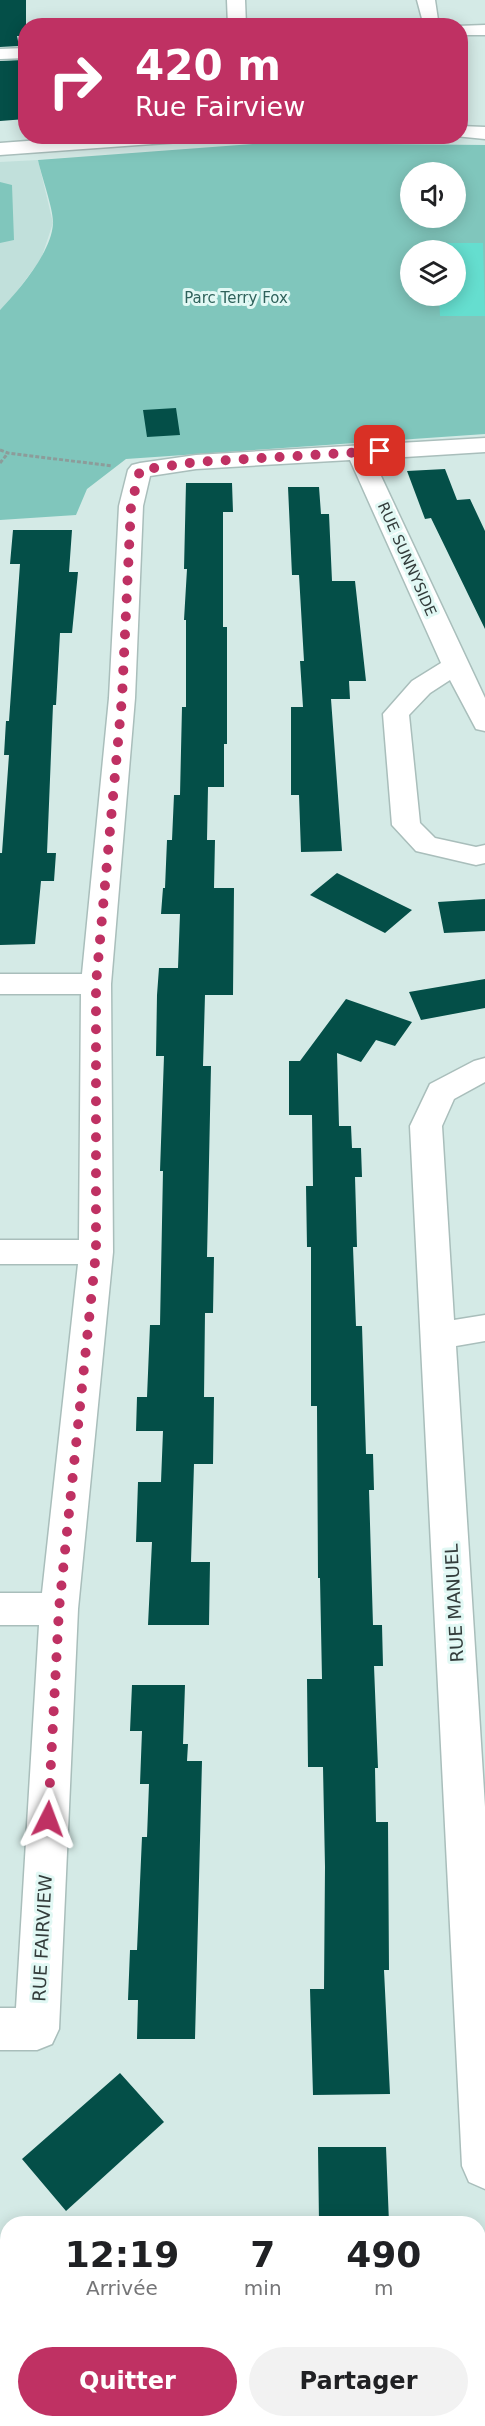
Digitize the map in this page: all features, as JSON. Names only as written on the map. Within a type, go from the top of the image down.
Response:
[{"type":"street","points":[[236,0],[237,18]]},
{"type":"street","points":[[426,0],[429,18]]},
{"type":"street","points":[[468,30],[485,30]]},
{"type":"street","points":[[0,54],[18,53]]},
{"type":"street","points":[[468,132],[485,133]]},
{"type":"street","points":[[0,149],[69,144]]},
{"type":"street","points":[[140,470],[196,462],[485,445]]},
{"type":"street","name":"RUE SUNNYSIDE","points":[[358,453],[455,665],[485,723]]},
{"type":"street","name":"RUE FAIRVIEW","points":[[18,2029],[96,1252],[96,984],[122,698],[131,506],[140,470]]},
{"type":"street","points":[[455,665],[421,687],[396,714],[406,825],[426,845],[476,856],[485,854]]},
{"type":"street","points":[[0,984],[96,984]]},
{"type":"street","name":"RUE MANUEL","points":[[485,1070],[441,1092],[426,1126],[485,2166]]},
{"type":"street","points":[[0,1252],[96,1252]]},
{"type":"street","points":[[439,1336],[485,1328]]},
{"type":"street","points":[[0,1609],[59,1609]]},
{"type":"path","points":[[0,450],[8,453],[140,470]]},
{"type":"path","points":[[0,463],[8,453]]},
{"type":"shaded area","points":[[38,160],[53,223],[41,259],[0,310],[0,162]]},
{"type":"shaded area","points":[[466,243],[483,243],[485,316],[440,316],[440,306],[466,306]]},
{"type":"green space","name":"Parc Terry Fox","points":[[252,144],[485,145],[485,434],[126,459],[87,489],[76,515],[0,520],[0,310],[40,259],[47,247],[53,224],[52,210],[38,160]]},
{"type":"green space","points":[[0,182],[12,185],[14,240],[0,243]]},
{"type":"building","points":[[0,0],[26,0],[26,18],[18,18],[18,46],[0,47]]},
{"type":"building","points":[[18,60],[18,120],[0,121],[0,61]]},
{"type":"building","points":[[176,408],[180,435],[147,437],[143,410]]},
{"type":"building","points":[[445,469],[457,500],[470,499],[485,531],[485,629],[431,518],[425,519],[407,471]]},
{"type":"building","points":[[186,483],[232,483],[233,512],[223,512],[223,627],[227,627],[227,744],[224,744],[224,787],[208,787],[207,840],[215,840],[214,888],[234,888],[233,995],[205,995],[203,1066],[211,1066],[207,1257],[214,1257],[213,1313],[205,1313],[204,1397],[214,1397],[213,1464],[194,1464],[191,1562],[210,1562],[209,1625],[148,1625],[152,1542],[136,1542],[138,1482],[161,1482],[163,1431],[136,1431],[137,1397],[147,1397],[150,1325],[160,1325],[163,1171],[160,1171],[164,1056],[156,1056],[157,995],[159,968],[178,968],[180,914],[161,914],[163,888],[165,888],[167,840],[172,840],[174,795],[180,795],[182,707],[186,707],[186,620],[184,620],[187,569],[184,569]]},
{"type":"building","points":[[288,487],[319,487],[321,514],[329,514],[332,581],[355,581],[366,681],[349,681],[350,699],[331,699],[342,851],[301,852],[299,795],[291,795],[291,707],[303,707],[300,661],[304,661],[299,575],[292,575]]},
{"type":"building","points":[[13,530],[72,530],[69,572],[78,572],[72,633],[60,633],[56,705],[53,705],[47,853],[56,853],[54,881],[41,881],[35,944],[0,945],[0,853],[2,853],[9,755],[4,755],[6,721],[9,721],[20,564],[10,564]]},
{"type":"building","points":[[337,873],[412,910],[385,933],[310,895]]},
{"type":"building","points":[[485,899],[485,931],[444,933],[438,902]]},
{"type":"building","points":[[485,979],[485,1008],[421,1020],[409,992]]},
{"type":"building","points":[[346,999],[412,1022],[395,1046],[376,1040],[361,1062],[337,1053],[339,1126],[351,1126],[352,1148],[361,1148],[362,1177],[355,1177],[357,1247],[353,1247],[356,1326],[362,1326],[366,1454],[373,1454],[374,1490],[369,1490],[373,1625],[382,1625],[383,1666],[374,1666],[378,1768],[375,1768],[376,1822],[388,1822],[389,1970],[384,1970],[390,2094],[313,2095],[310,1989],[324,1989],[325,1867],[323,1767],[308,1767],[307,1679],[322,1679],[320,1578],[318,1578],[317,1406],[311,1406],[311,1247],[307,1247],[306,1186],[313,1186],[312,1115],[289,1115],[289,1061],[300,1061]]},
{"type":"building","points":[[132,1685],[185,1685],[183,1744],[188,1744],[187,1761],[202,1761],[195,2039],[137,2039],[138,2000],[128,2000],[130,1950],[137,1950],[142,1837],[147,1837],[149,1784],[140,1784],[142,1731],[130,1731]]},
{"type":"building","points":[[120,2073],[164,2122],[66,2211],[22,2159]]},
{"type":"building","points":[[318,2147],[386,2147],[389,2216],[319,2216]]},
{"type":"route","points":[[48,1819],[59,1609],[96,1252],[96,984],[122,698],[131,506],[140,470],[196,462],[380,451]]}]
